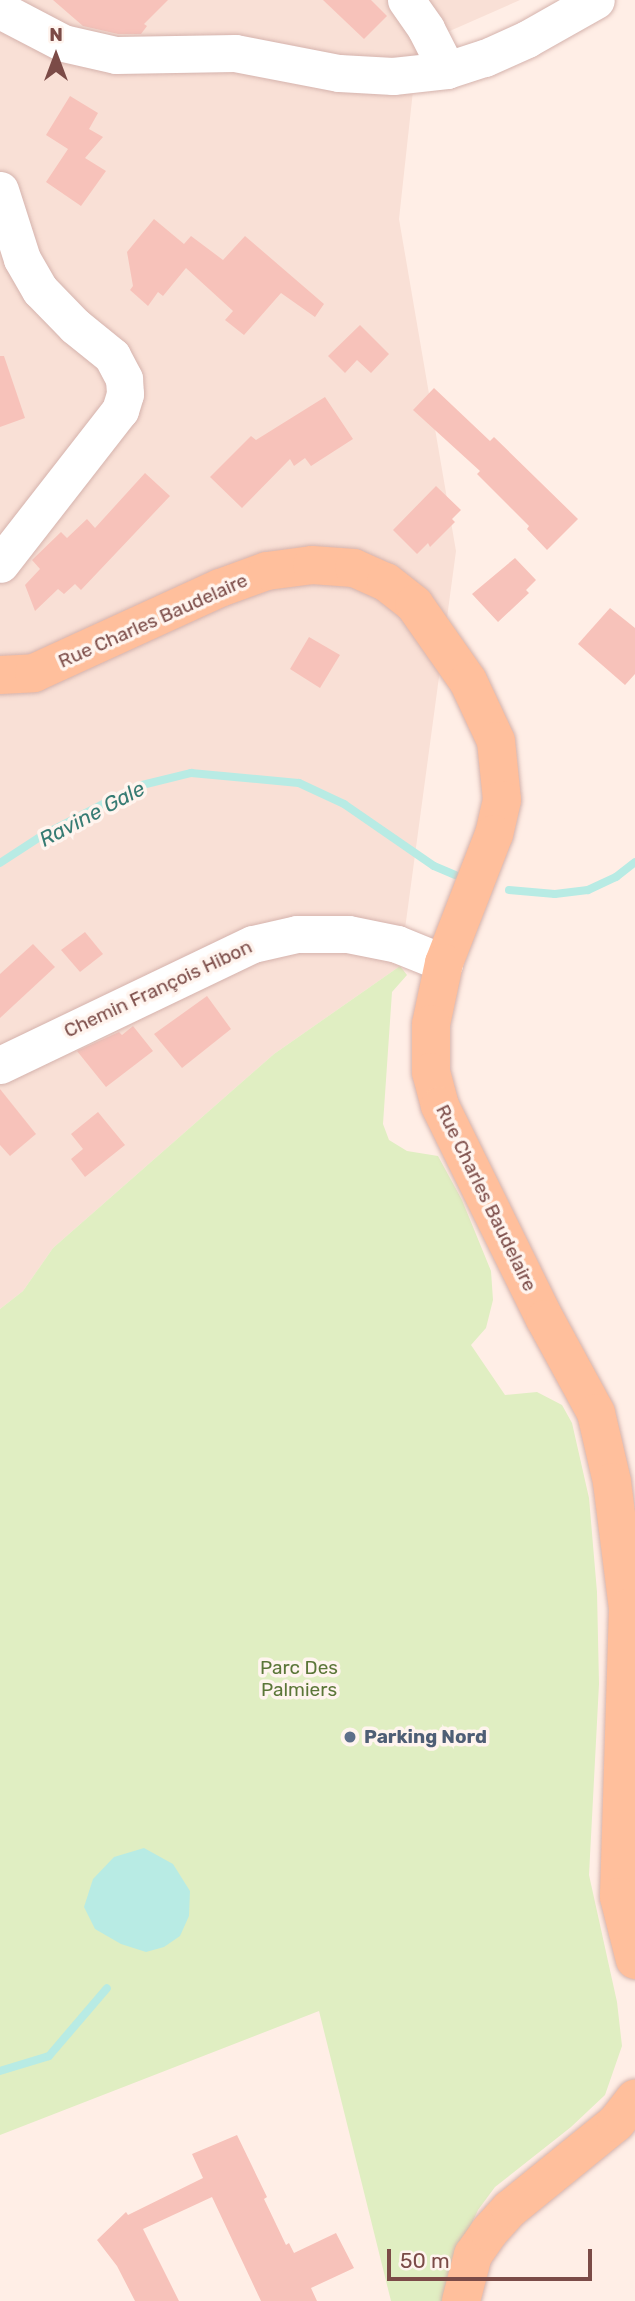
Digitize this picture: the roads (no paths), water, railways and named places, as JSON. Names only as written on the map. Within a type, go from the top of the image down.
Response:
[{"type":"main road","name":"Rue Charles Baudelaire","points":[[0,675],[34,673],[220,588],[267,571],[334,565],[354,568],[386,582],[414,604],[468,681],[496,741],[502,800],[494,834],[444,963],[431,1024],[431,1072],[440,1106],[550,1328],[596,1413],[612,1482],[628,1608],[627,1816],[619,1897],[635,1960]]},
{"type":"main road","points":[[461,2301],[473,2255],[489,2232],[510,2209],[616,2123],[635,2099]]},
{"type":"street","points":[[406,0],[426,29],[447,70]]},
{"type":"street","points":[[2,7],[63,43],[116,55],[235,53],[367,76],[447,70],[527,40],[591,1]]},
{"type":"street","points":[[0,190],[11,247],[40,290],[75,326],[112,356],[124,379],[125,394],[120,410],[0,564]]},
{"type":"street","name":"Chemin François Hibon","points":[[0,1065],[253,944],[298,934],[348,934],[397,944],[444,963]]},
{"type":"water","points":[[144,1848],[173,1864],[190,1891],[189,1916],[180,1936],[164,1947],[146,1952],[121,1944],[95,1929],[84,1907],[93,1879],[114,1857]]},
{"type":"waterway","name":"Ravine Gale","points":[[0,863],[43,835],[138,786],[191,773],[299,783],[344,804],[434,866],[455,875]]},
{"type":"waterway","name":"Ravine Gale","points":[[509,890],[555,894],[588,890],[616,877],[635,862]]},
{"type":"waterway","points":[[0,2071],[49,2056],[107,1988]]},
{"type":"place","name":"Parking Nord","points":[[350,1737]]},
{"type":"park label","name":"Parc Des Palmiers","points":[[299,1679]]}]
